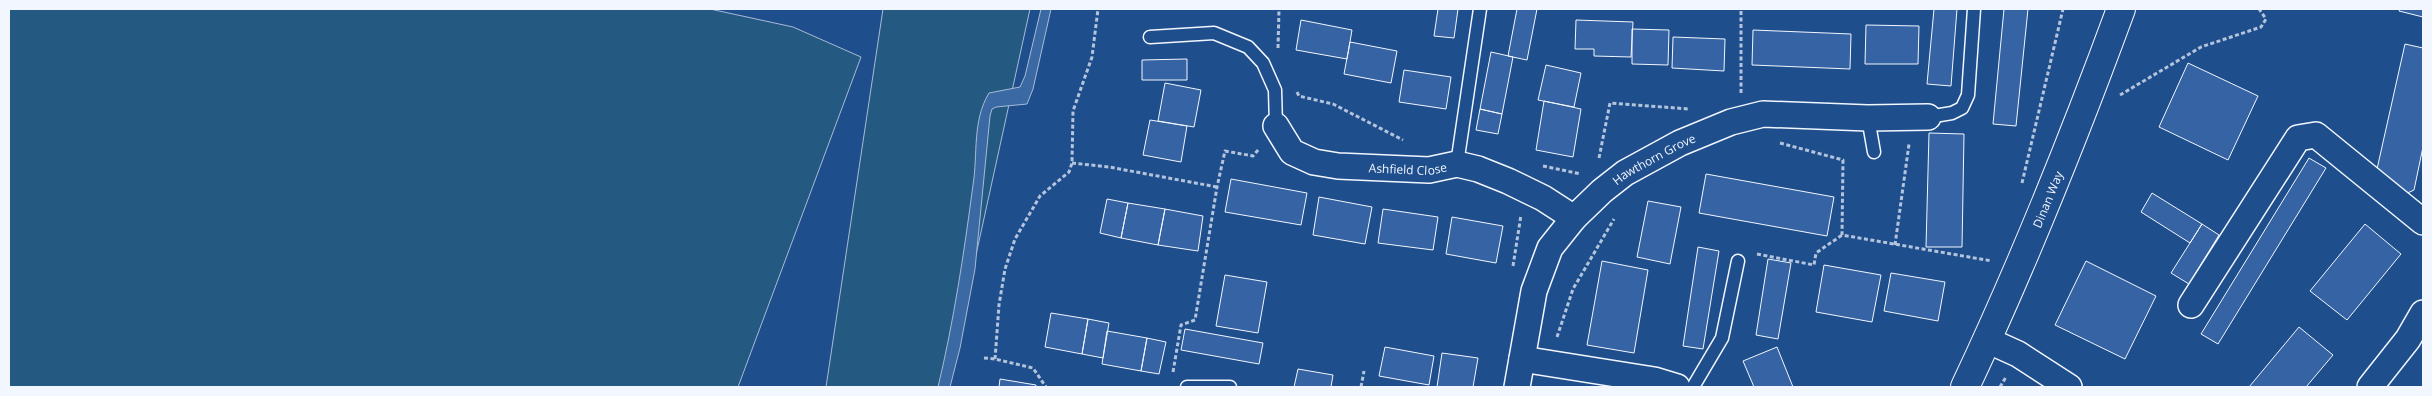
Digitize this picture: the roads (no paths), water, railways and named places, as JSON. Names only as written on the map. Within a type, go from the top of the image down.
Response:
[{"type":"street","name":"Dinan Way","points":[[1965,387],[2077,129],[2121,9]]},
{"type":"street","name":"Hawthorn Grove","points":[[1517,387],[1534,291],[1550,248],[1574,218],[1602,191],[1625,173],[1680,143],[1731,122],[1763,114],[1868,118],[1917,117]]},
{"type":"street","name":"Ashfield Close","points":[[1276,126],[1292,152],[1314,162],[1338,166],[1429,170],[1458,164],[1478,169],[1508,181],[1543,198],[1574,218]]},
{"type":"street","points":[[2191,305],[2298,138],[2316,135],[2423,222]]},
{"type":"street","points":[[2370,387],[2408,339],[2423,313]]},
{"type":"street","points":[[1987,340],[2018,354],[2070,387]]},
{"type":"street","points":[[1522,359],[1654,380],[1677,387]]},
{"type":"lane","points":[[1458,164],[1480,9]]},
{"type":"lane","points":[[1917,117],[1952,113],[1962,108],[1968,95],[1974,9]]},
{"type":"lane","points":[[1150,37],[1214,33],[1248,47],[1264,63],[1275,90],[1276,126]]},
{"type":"lane","points":[[1868,118],[1874,152]]},
{"type":"lane","points":[[1693,387],[1722,338],[1738,261]]},
{"type":"lane","points":[[1187,387],[1230,387]]}]
